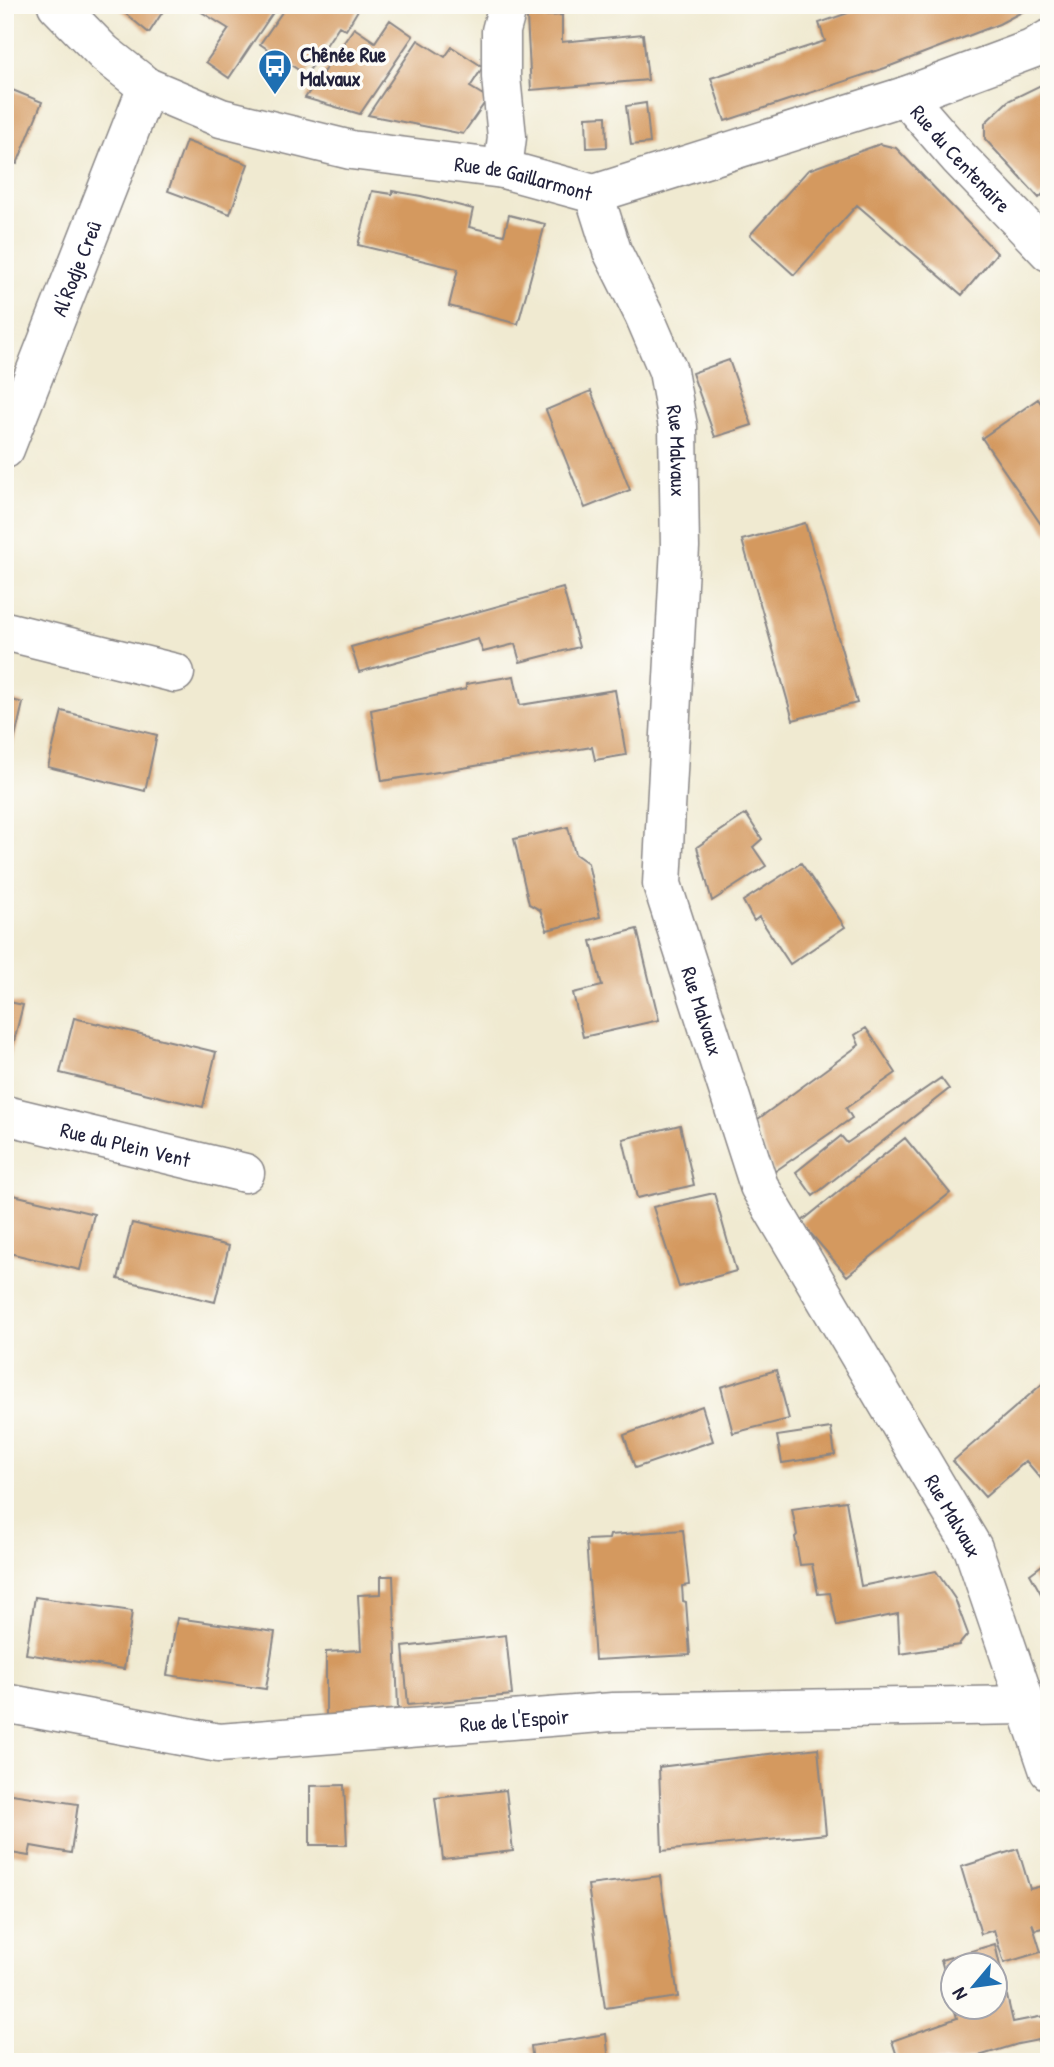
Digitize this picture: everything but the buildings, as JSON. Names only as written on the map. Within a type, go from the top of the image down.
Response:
[{"type":"street","name":"Rue de Gaillarmont","points":[[57,5],[104,53],[147,87],[221,118],[351,150],[503,169],[594,194],[905,96],[1032,49],[1049,39]]},
{"type":"street","points":[[503,169],[507,137],[500,31],[508,5]]},
{"type":"street","name":"Al'Rodje Creû","points":[[5,449],[147,87]]},
{"type":"street","name":"Rue du Centenaire","points":[[905,96],[958,157],[1049,252]]},
{"type":"street","name":"Rue Malvaux","points":[[594,194],[612,251],[668,370],[678,427],[680,547],[662,884],[759,1186],[973,1548],[1049,1770]]},
{"type":"street","points":[[5,631],[175,673]]},
{"type":"street","name":"Rue du Plein Vent","points":[[5,1115],[245,1173]]},
{"type":"street","name":"Rue de l'Espoir","points":[[5,1703],[219,1743],[613,1712],[1027,1705]]},
{"type":"place","name":"Chênée Rue Malvaux","points":[[275,96]]}]
